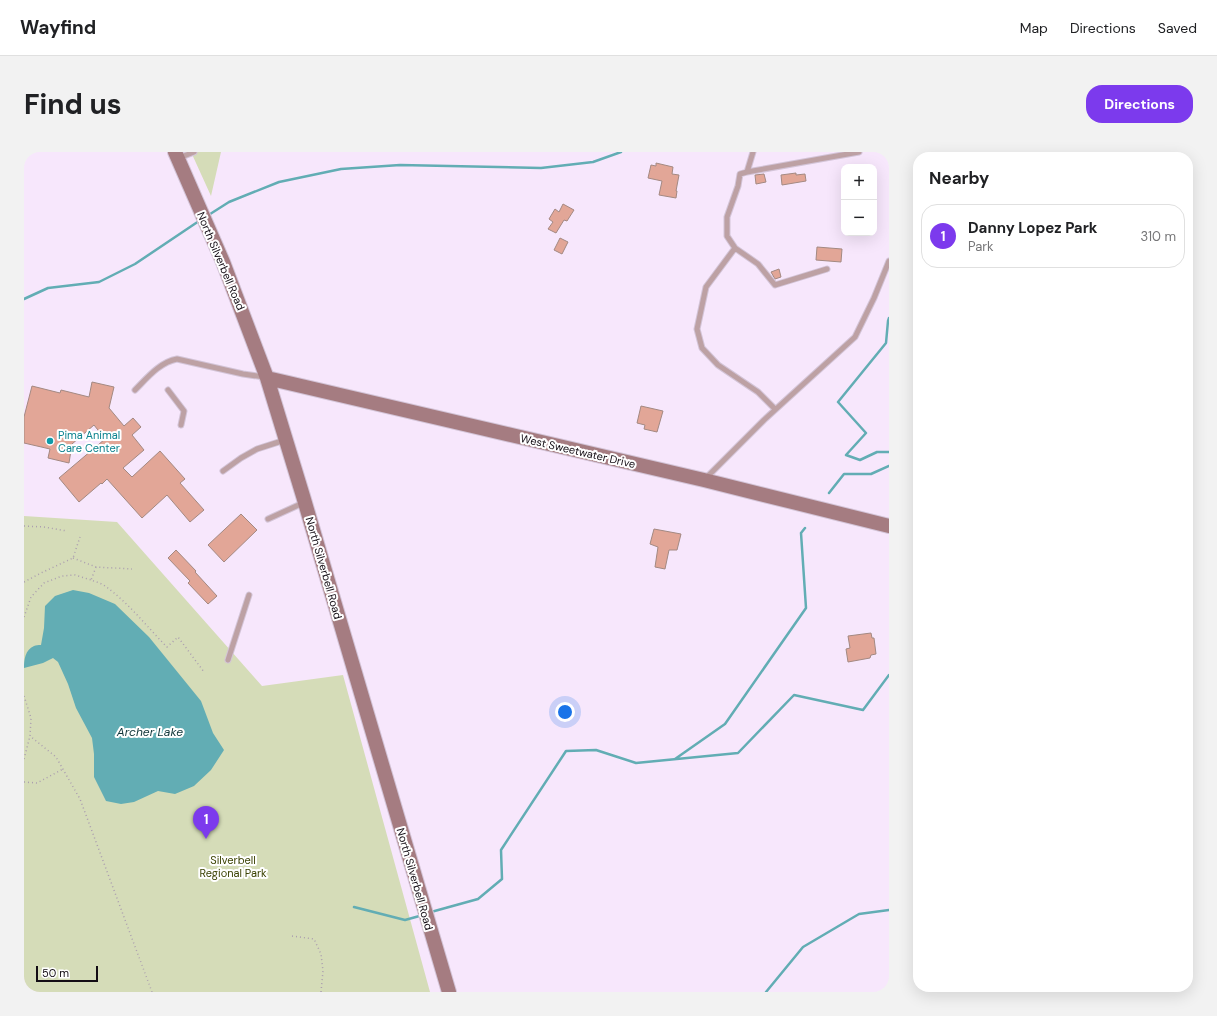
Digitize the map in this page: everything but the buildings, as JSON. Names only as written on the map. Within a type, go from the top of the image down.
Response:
[{"type":"main road","name":"North Silverbell Road","points":[[176,155],[224,262],[267,378],[305,502],[448,992]]},
{"type":"main road","name":"West Sweetwater Drive","points":[[267,378],[704,480],[889,526]]},
{"type":"lane","points":[[176,155],[194,152]]},
{"type":"lane","points":[[747,172],[753,152]]},
{"type":"lane","points":[[827,270],[775,285],[758,264],[735,248],[727,236],[727,217],[738,186],[740,174],[859,152]]},
{"type":"lane","points":[[735,248],[706,287],[697,329],[702,348],[718,365],[758,392],[775,410]]},
{"type":"lane","points":[[704,480],[775,410],[854,336],[874,298],[889,261]]},
{"type":"lane","points":[[135,390],[152,373],[166,362],[178,359],[267,378]]},
{"type":"lane","points":[[168,390],[184,411],[181,425]]},
{"type":"lane","points":[[223,471],[257,449],[286,439]]},
{"type":"lane","points":[[268,519],[305,502]]},
{"type":"lane","points":[[228,660],[249,595]]},
{"type":"path","points":[[24,526],[44,527],[67,531]]},
{"type":"path","points":[[24,582],[73,558],[80,537]]},
{"type":"path","points":[[73,558],[96,567],[132,569]]},
{"type":"path","points":[[91,580],[96,567]]},
{"type":"path","points":[[24,617],[31,597],[44,584],[62,576],[75,575],[104,585],[137,615],[167,647],[178,637],[204,672]]},
{"type":"path","points":[[24,696],[31,718],[30,736],[24,759]]},
{"type":"path","points":[[30,736],[56,756],[80,799],[152,992]]},
{"type":"path","points":[[24,782],[37,783],[63,769]]},
{"type":"path","points":[[292,936],[314,939],[321,954],[323,971],[321,992]]},
{"type":"green space","points":[[191,152],[221,152],[211,196]]},
{"type":"green space","name":"Silverbell Regional Park","points":[[24,516],[117,522],[262,686],[343,675],[430,992],[24,992]]},
{"type":"water","name":"Archer Lake","points":[[73,590],[89,593],[115,604],[149,637],[201,701],[213,733],[224,750],[211,770],[194,786],[175,794],[158,791],[134,802],[121,804],[106,801],[94,777],[92,738],[76,708],[68,684],[58,662],[53,658],[43,663],[24,668],[25,659],[29,650],[35,646],[41,645],[44,628],[45,606],[55,596]]},
{"type":"waterway","points":[[207,216],[229,202],[279,182],[341,169],[400,165],[541,168],[593,162],[621,152]]},
{"type":"waterway","points":[[24,299],[48,288],[99,282],[135,264],[199,221]]},
{"type":"waterway","points":[[889,318],[886,343],[838,402],[866,433],[846,455],[860,460],[877,452],[889,452]]},
{"type":"waterway","points":[[829,493],[844,474],[871,474],[889,466]]},
{"type":"waterway","points":[[675,759],[725,724],[806,608],[801,533],[805,528]]},
{"type":"waterway","points":[[431,912],[478,899],[502,879],[501,850],[566,751],[596,750],[636,763],[738,753],[794,695],[863,710],[889,675]]},
{"type":"waterway","points":[[354,907],[405,920],[423,915]]},
{"type":"waterway","points":[[766,992],[803,947],[859,914],[889,910]]},
{"type":"place","name":"Pima Animal Care Center","points":[[50,441]]},
{"type":"place","name":"Danny Lopez Park","points":[[206,839]]}]
